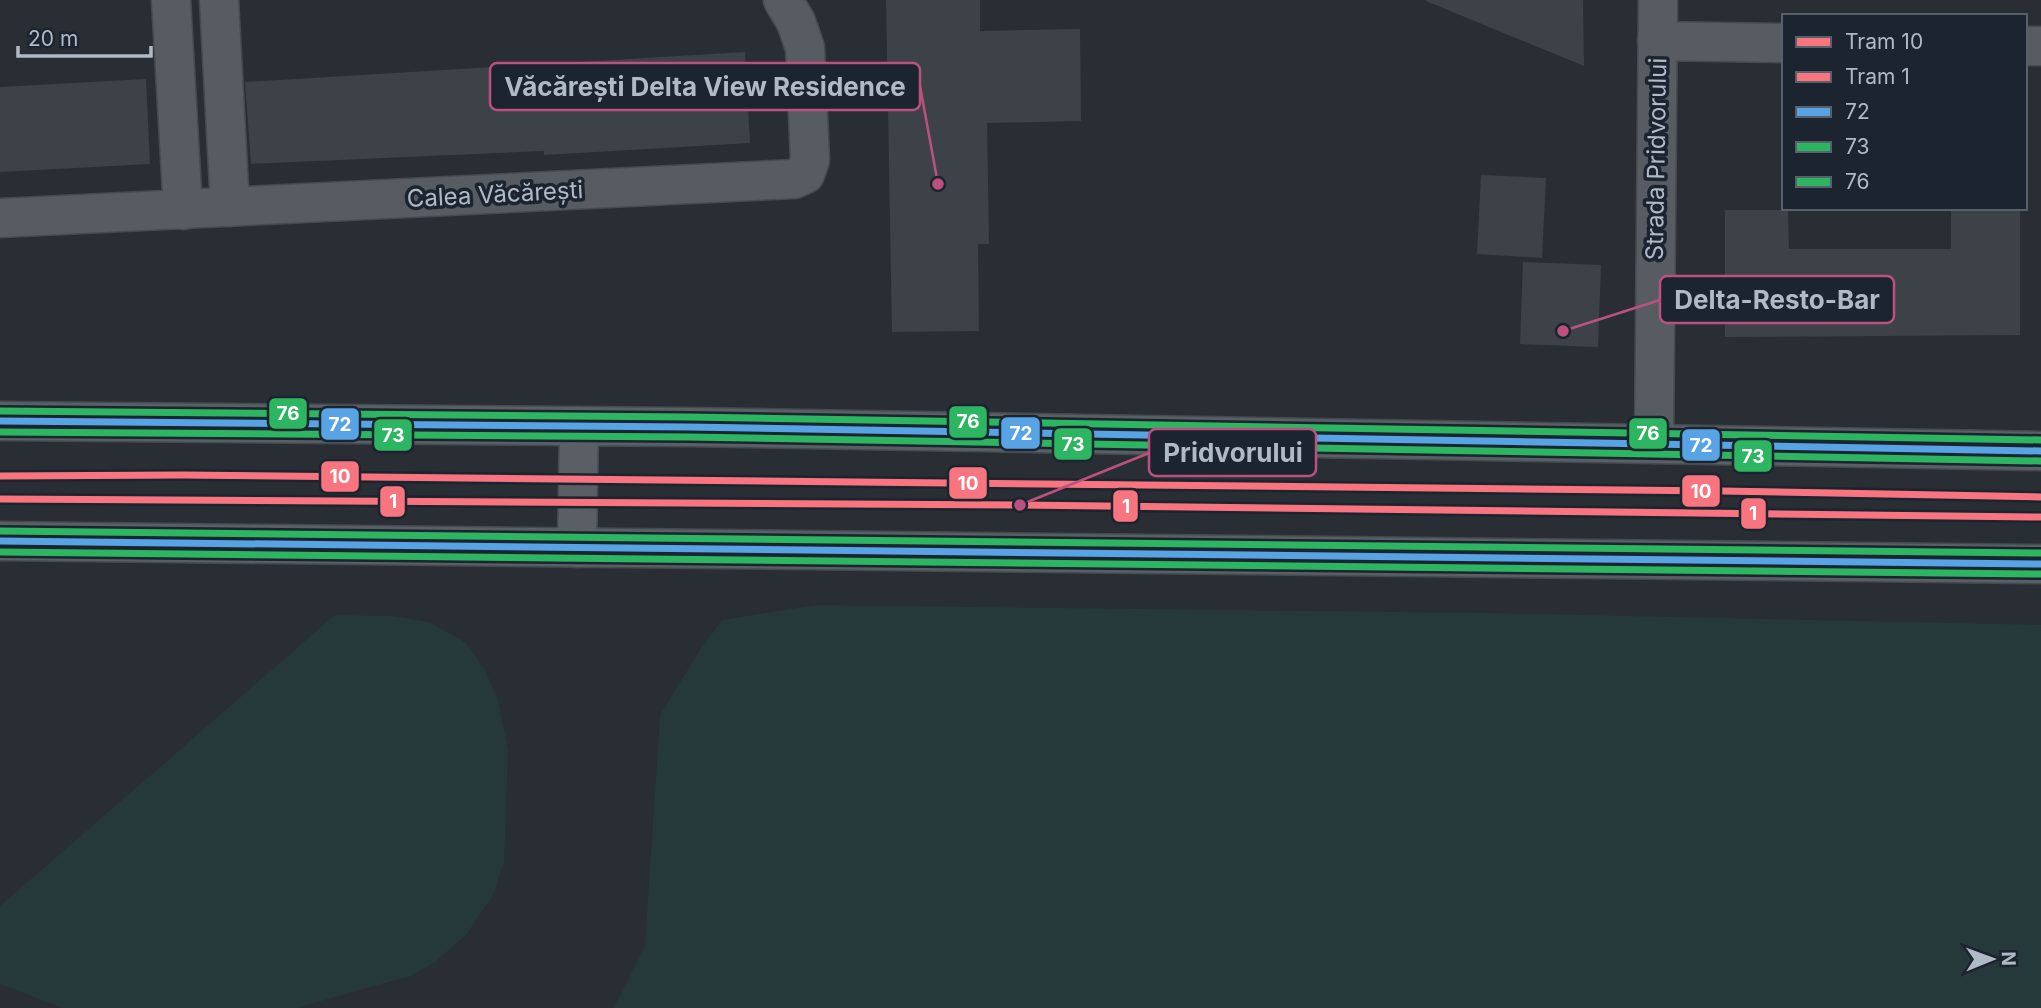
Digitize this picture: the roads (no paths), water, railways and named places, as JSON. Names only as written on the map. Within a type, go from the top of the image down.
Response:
[{"type":"main road","points":[[0,421],[579,426],[2041,450]]},
{"type":"main road","points":[[577,548],[579,426]]},
{"type":"main road","points":[[0,541],[2041,564]]},
{"type":"street","points":[[171,0],[183,209]]},
{"type":"street","points":[[219,0],[230,207]]},
{"type":"street","name":"Calea Văcărești","points":[[0,218],[794,179],[805,174],[810,160],[805,48],[796,22],[783,0]]},
{"type":"street","name":"Strada Pridvorului","points":[[1654,444],[1658,0]]},
{"type":"street","points":[[1657,41],[1782,43]]},
{"type":"tram line","name":"10","points":[[0,476],[183,475],[1722,491],[2041,497]]},
{"type":"tram line","name":"1","points":[[0,499],[1020,505],[2041,517]]},
{"type":"place","name":"Văcărești Delta View Residence","points":[[938,184]]},
{"type":"place","name":"Delta-Resto-Bar","points":[[1563,331]]},
{"type":"place","name":"Pridvorului","points":[[1020,505]]}]
